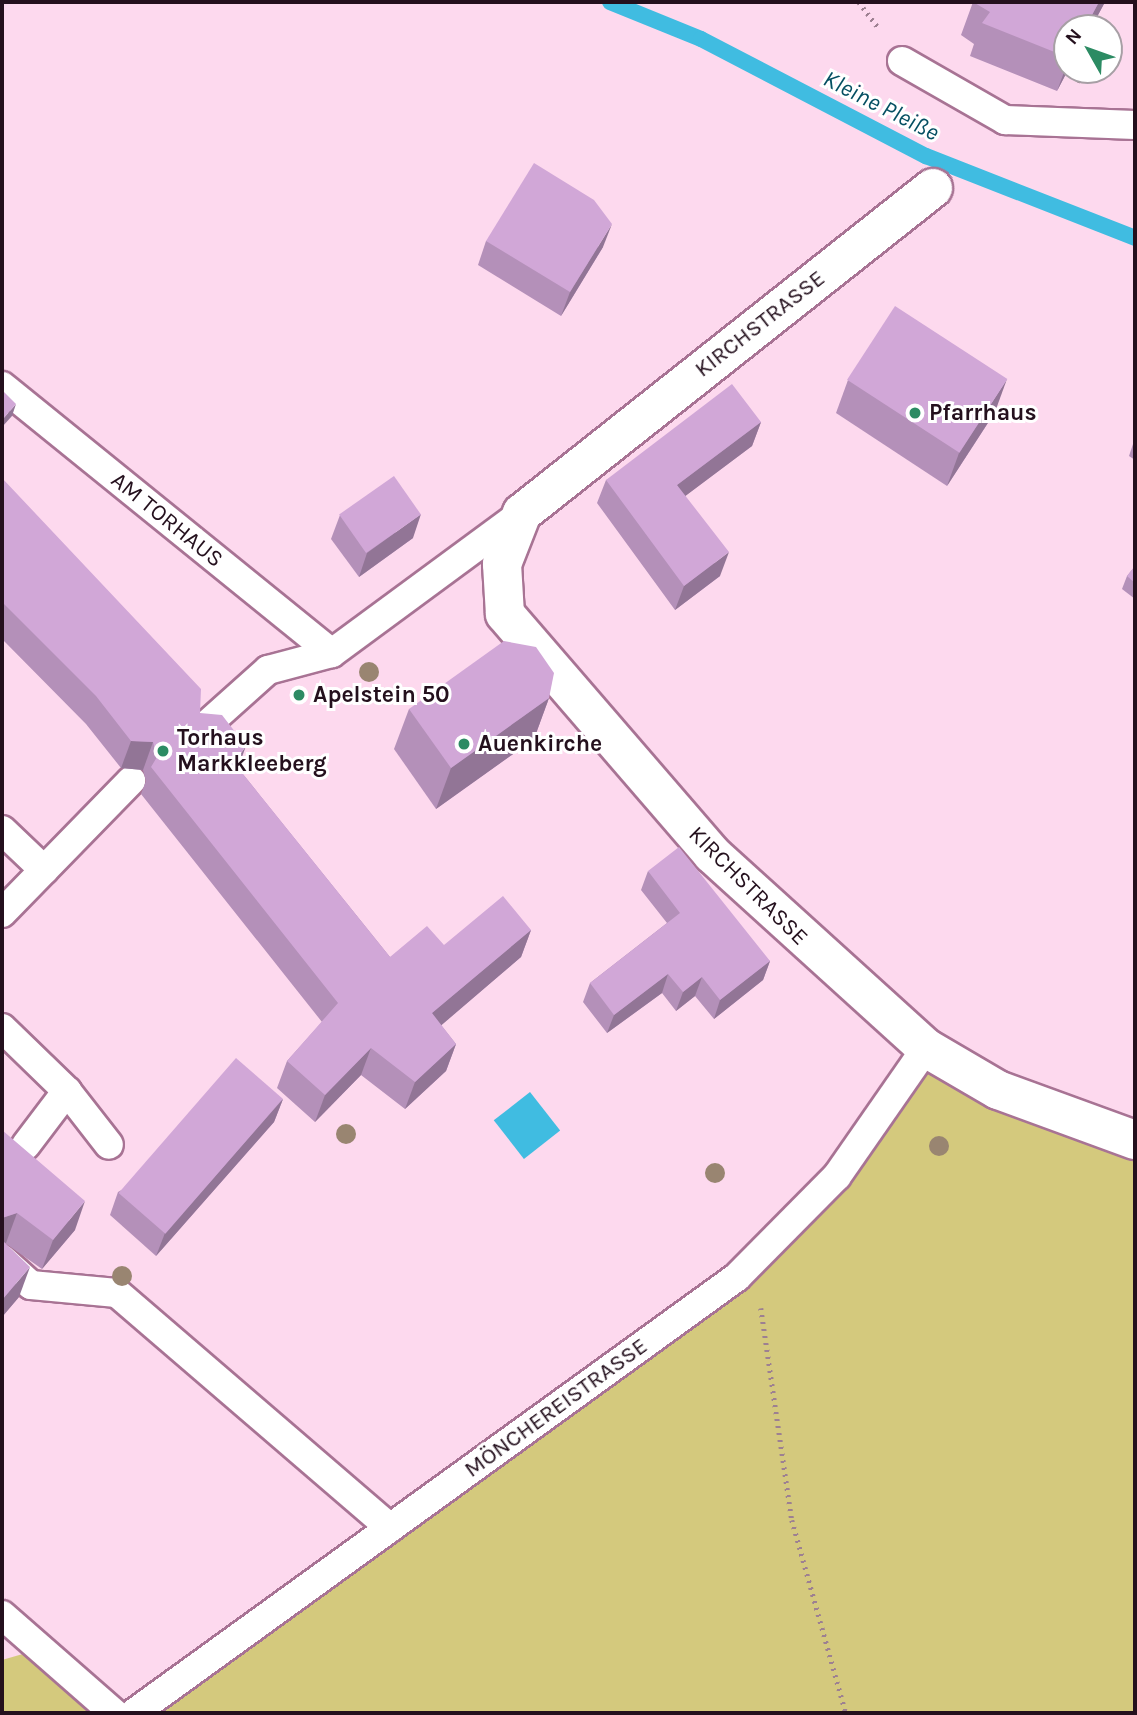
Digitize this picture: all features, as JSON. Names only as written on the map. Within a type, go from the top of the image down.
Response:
[{"type":"street","name":"KIRCHSTRASSE","points":[[933,188],[522,513],[502,564],[505,614],[712,854],[926,1048],[998,1090],[1135,1140]]},
{"type":"lane","points":[[902,61],[1005,120],[1135,125]]},
{"type":"lane","name":"AM TORHAUS","points":[[2,386],[332,653]]},
{"type":"lane","name":"KIRCHSTRASSE","points":[[332,653],[522,513]]},
{"type":"lane","points":[[202,729],[268,670],[332,653]]},
{"type":"lane","points":[[2,913],[131,781]]},
{"type":"lane","points":[[2,830],[44,870]]},
{"type":"lane","points":[[2,1028],[67,1091],[109,1145]]},
{"type":"lane","name":"MÖNCHEREISTRASSE","points":[[134,1713],[737,1277],[837,1176],[926,1048]]},
{"type":"lane","points":[[26,1145],[67,1091]]},
{"type":"lane","points":[[2,1259],[31,1284],[117,1293],[390,1528]]},
{"type":"lane","points":[[2,1615],[114,1713]]},
{"type":"path","points":[[737,1277],[764,1312],[792,1520],[846,1713]]},
{"type":"shaded area","points":[[926,1048],[1135,1140],[1135,1713],[134,1713],[737,1277]]},
{"type":"shaded area","points":[[40,1649],[114,1713],[2,1713],[2,1660]]},
{"type":"water","points":[[530,1092],[560,1131],[524,1159],[494,1120]]},
{"type":"building","points":[[973,2],[1099,2],[1093,14],[1053,14],[1053,51],[982,23],[990,12]]},
{"type":"building","points":[[534,163],[594,200],[612,224],[570,292],[486,241]]},
{"type":"building","points":[[895,306],[1007,379],[959,453],[847,380]]},
{"type":"building","points":[[732,384],[761,422],[677,485],[729,552],[684,586],[606,480]]},
{"type":"building","points":[[2,390],[16,404],[2,420]]},
{"type":"building","points":[[394,476],[421,515],[366,553],[339,514]]},
{"type":"building","points":[[2,478],[201,689],[200,713],[222,715],[246,746],[234,763],[390,957],[427,926],[444,945],[503,896],[531,930],[432,1013],[456,1044],[415,1082],[371,1048],[325,1095],[287,1061],[338,1003],[151,767],[157,757],[153,742],[131,741],[96,696],[2,602]]},
{"type":"building","points":[[1135,566],[1135,583],[1127,576]]},
{"type":"building","points":[[504,641],[536,647],[554,673],[549,698],[451,768],[409,709]]},
{"type":"building","points":[[679,847],[770,961],[720,1000],[702,977],[683,992],[668,974],[614,1015],[590,983],[680,913],[648,871]]},
{"type":"building","points":[[236,1058],[283,1099],[165,1234],[119,1193]]},
{"type":"building","points":[[2,1130],[85,1201],[53,1240],[17,1213],[2,1218]]},
{"type":"building","points":[[2,1240],[30,1267],[2,1300]]},
{"type":"waterway","name":"Kleine Pleiße","points":[[610,2],[701,39],[926,156],[1135,238]]},
{"type":"place","name":"Pfarrhaus","points":[[915,413]]},
{"type":"place","name":"Apelstein 50","points":[[299,695]]},
{"type":"place","name":"Auenkirche","points":[[464,744]]},
{"type":"place","name":"Torhaus Markkleeberg","points":[[163,751]]}]
